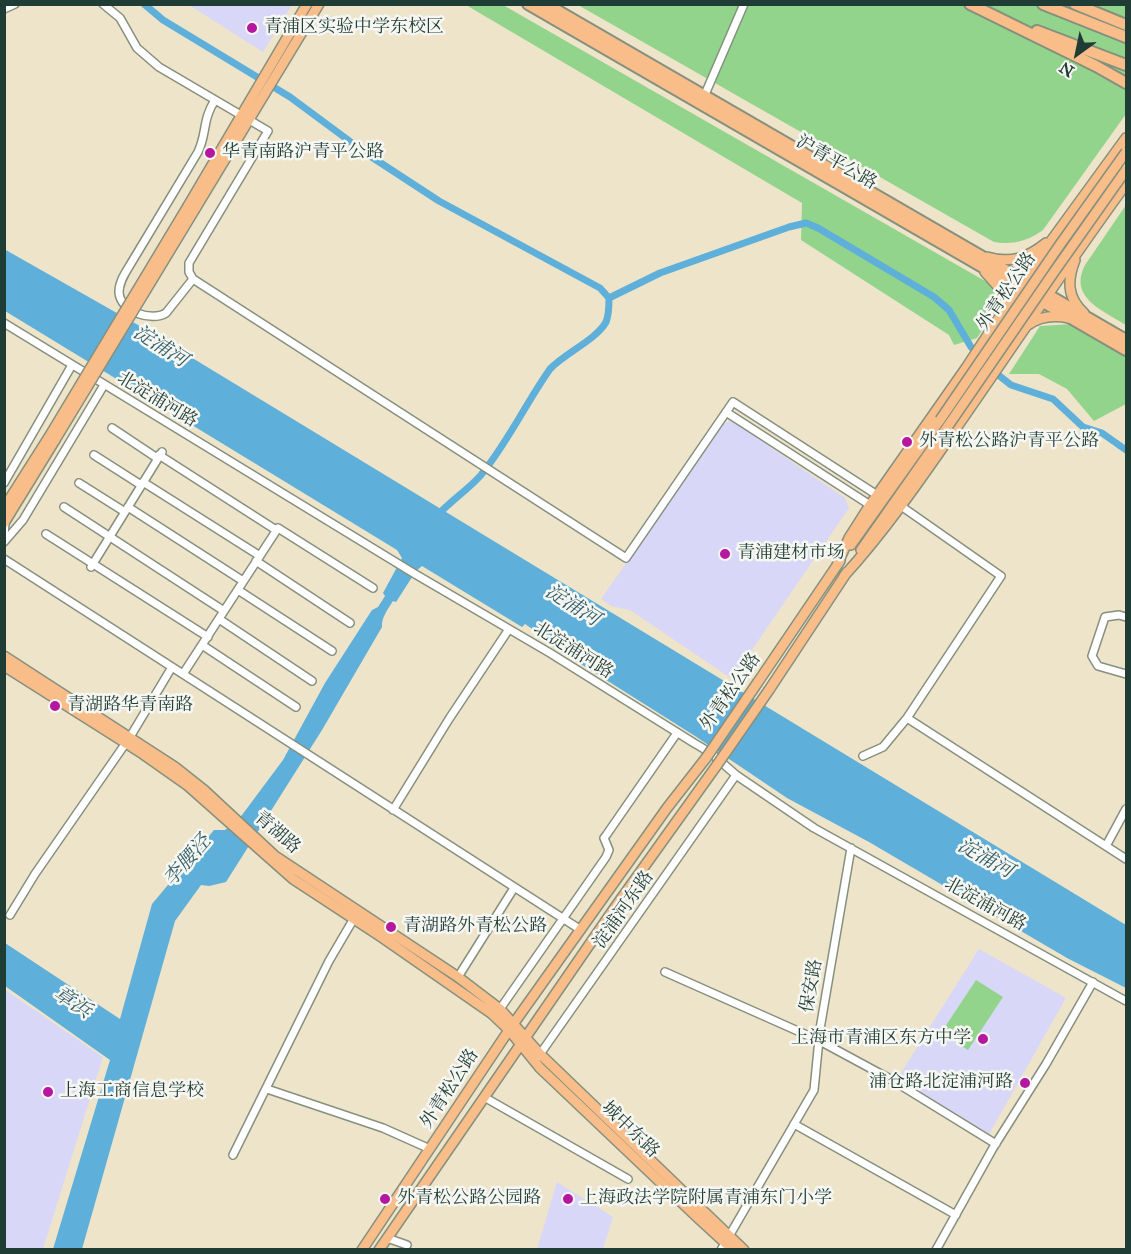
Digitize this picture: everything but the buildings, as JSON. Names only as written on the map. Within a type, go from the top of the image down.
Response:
[{"type":"highway","name":"沪青平公路","points":[[528,4],[980,255],[1038,294],[1093,320],[1126,340]]},
{"type":"highway","name":"沪青平公路","points":[[546,4],[966,258],[1021,284]]},
{"type":"highway","points":[[970,4],[1126,83]]},
{"type":"highway","points":[[976,4],[1126,65]]},
{"type":"highway","points":[[1043,4],[1126,37]]},
{"type":"highway","points":[[1075,4],[1126,24]]},
{"type":"highway","name":"沪青平公路","points":[[1038,294],[1071,319],[1126,350]]},
{"type":"main road","points":[[5,523],[52,438],[258,96],[308,4]]},
{"type":"main road","points":[[274,68],[319,4]]},
{"type":"main road","points":[[837,566],[849,538],[870,505],[1055,236],[1123,150],[1126,138]]},
{"type":"main road","name":"外青松公路","points":[[379,1250],[616,906],[769,690],[1123,150]]},
{"type":"main road","name":"外青松公路","points":[[362,1250],[511,1027],[667,808],[706,758],[837,566],[944,423],[1126,170]]},
{"type":"main road","points":[[992,329],[1038,294],[1074,256],[1126,184]]},
{"type":"main road","points":[[980,255],[1006,261],[1018,259],[1035,251],[1055,236]]},
{"type":"main road","points":[[844,576],[872,546],[1011,348],[1038,294],[1042,267],[1055,236]]},
{"type":"main road","points":[[1086,240],[1075,260],[1069,284],[1076,305],[1093,320]]},
{"type":"main road","points":[[966,258],[995,282],[1002,293],[1005,309]]},
{"type":"main road","points":[[1020,333],[1029,323],[1037,319],[1058,316],[1071,319]]},
{"type":"main road","points":[[992,329],[1000,326],[1009,329],[1013,334],[1011,348]]},
{"type":"main road","points":[[4,508],[52,438]]},
{"type":"main road","name":"青湖路","points":[[4,657],[127,740],[187,785],[231,820],[293,879],[511,1027]]},
{"type":"main road","name":"青湖路","points":[[4,666],[127,740]]},
{"type":"main road","name":"青湖路","points":[[254,841],[300,874],[458,977],[500,1009],[511,1027]]},
{"type":"main road","name":"城中东路","points":[[511,1027],[538,1058],[733,1250]]},
{"type":"main road","name":"城中东路","points":[[724,1242],[744,1250]]},
{"type":"street","points":[[4,9],[15,4]]},
{"type":"street","points":[[103,4],[120,18],[137,48],[159,67],[267,130],[189,262],[189,272],[193,279],[626,558],[733,402],[877,495]]},
{"type":"street","points":[[702,100],[744,4]]},
{"type":"street","points":[[193,279],[161,317],[153,318],[135,311],[120,297],[121,281],[129,265],[198,152],[202,143],[205,120],[214,100]]},
{"type":"street","name":"北淀浦河路","points":[[4,323],[711,753],[736,775],[814,828],[1126,1001]]},
{"type":"street","points":[[4,483],[72,365]]},
{"type":"street","points":[[4,542],[23,520],[104,385]]},
{"type":"street","points":[[726,412],[870,505]]},
{"type":"street","points":[[112,428],[373,588]]},
{"type":"street","points":[[94,455],[142,483],[258,559],[350,623]]},
{"type":"street","points":[[92,565],[159,455]]},
{"type":"street","points":[[79,483],[243,581]]},
{"type":"street","points":[[863,756],[883,747],[907,718],[1001,576],[901,506]]},
{"type":"street","points":[[64,507],[224,611]]},
{"type":"street","points":[[4,537],[5,523]]},
{"type":"street","points":[[183,674],[276,530]]},
{"type":"street","points":[[46,534],[208,637]]},
{"type":"street","points":[[4,559],[580,930]]},
{"type":"street","points":[[238,590],[332,651]]},
{"type":"street","points":[[1126,617],[1119,615],[1105,617],[1092,656],[1098,666],[1126,674]]},
{"type":"street","points":[[219,620],[312,681]]},
{"type":"street","points":[[393,810],[449,719],[509,629]]},
{"type":"street","points":[[202,645],[296,707]]},
{"type":"street","points":[[10,915],[35,874],[127,740],[172,667]]},
{"type":"street","points":[[907,718],[1126,859]]},
{"type":"street","points":[[500,1009],[606,857],[609,850],[604,838],[677,734]]},
{"type":"street","name":"淀浦河东路","points":[[538,1058],[736,775]]},
{"type":"street","points":[[1106,846],[1126,809]]},
{"type":"street","name":"保安路","points":[[724,1242],[813,1090],[818,1040],[851,849]]},
{"type":"street","points":[[458,977],[514,888]]},
{"type":"street","points":[[232,1155],[329,961],[353,920]]},
{"type":"street","points":[[665,972],[818,1040],[892,1080],[996,1143]]},
{"type":"street","points":[[936,1250],[996,1143],[1046,1064],[1093,982]]},
{"type":"street","points":[[267,1089],[383,1128],[430,1149]]},
{"type":"street","points":[[484,1097],[628,1179]]},
{"type":"street","points":[[794,1124],[956,1215]]},
{"type":"street","points":[[387,1238],[407,1245]]},
{"type":"shaded area","name":"青浦区实验中学东校区","points":[[189,5],[292,5],[263,52]]},
{"type":"shaded area","name":"青浦建材市场","points":[[729,421],[845,498],[849,508],[732,679],[630,610],[611,606],[601,599],[722,425]]},
{"type":"shaded area","name":"上海市青浦区东方中学","points":[[979,949],[1066,998],[989,1134],[897,1079]]},
{"type":"shaded area","name":"上海工商信息学校","points":[[4,989],[103,1057],[43,1249],[5,1249]]},
{"type":"shaded area","name":"上海政法学院附属青浦东门小学","points":[[557,1182],[613,1217],[603,1249],[537,1249]]},
{"type":"green space","points":[[466,5],[503,5],[992,285],[999,301],[998,307],[977,338],[954,345],[949,335],[801,240],[802,203]]},
{"type":"green space","points":[[578,5],[1126,5],[1126,114],[1043,230],[1020,241],[994,242]]},
{"type":"green space","points":[[1126,205],[1126,325],[1091,302],[1081,286],[1081,276],[1085,265]]},
{"type":"green space","points":[[1073,324],[1126,356],[1126,404],[1094,421],[1067,389],[1039,374],[1009,374],[1040,326]]},
{"type":"green space","points":[[976,980],[1003,997],[968,1050],[941,1033]]},
{"type":"water","points":[[4,249],[138,325],[1126,925],[1126,988],[1067,958],[869,842],[787,798],[695,736],[546,642],[547,639],[525,624],[522,627],[422,566],[416,571],[396,602],[393,601],[389,607],[382,627],[322,730],[226,882],[209,886],[201,885],[175,921],[82,1249],[53,1249],[110,1060],[5,986],[5,943],[120,1019],[152,904],[214,830],[225,830],[242,815],[283,760],[325,683],[372,610],[378,607],[385,596],[383,593],[402,558],[397,550],[5,311]]},
{"type":"waterway","points":[[144,4],[163,20],[290,97],[367,154],[439,201],[600,288],[609,298],[608,316],[601,329],[550,369],[491,462],[481,475],[437,516]]},
{"type":"waterway","points":[[609,298],[660,273],[806,223],[934,297],[949,310],[979,356]]},
{"type":"waterway","points":[[992,370],[1011,385],[1053,399],[1083,427],[1102,433],[1126,450]]},
{"type":"place","name":"青浦区实验中学东校区","points":[[252,28]]},
{"type":"place","name":"华青南路沪青平公路","points":[[210,153]]},
{"type":"place","name":"外青松公路沪青平公路","points":[[907,442]]},
{"type":"place","name":"青浦建材市场","points":[[725,554]]},
{"type":"place","name":"青湖路华青南路","points":[[55,706]]},
{"type":"place","name":"青湖路外青松公路","points":[[391,927]]},
{"type":"place","name":"上海市青浦区东方中学","points":[[983,1039]]},
{"type":"place","name":"浦仓路北淀浦河路","points":[[1025,1083]]},
{"type":"place","name":"上海工商信息学校","points":[[48,1092]]},
{"type":"place","name":"外青松公路公园路","points":[[385,1199]]},
{"type":"place","name":"上海政法学院附属青浦东门小学","points":[[568,1199]]},
{"type":"water label","name":"淀浦河","points":[[160,347]]},
{"type":"water label","name":"淀浦河","points":[[572,606]]},
{"type":"water label","name":"淀浦河","points":[[985,859]]},
{"type":"water label","name":"李腰泾","points":[[188,861]]},
{"type":"water label","name":"章浜","points":[[72,1003]]}]
